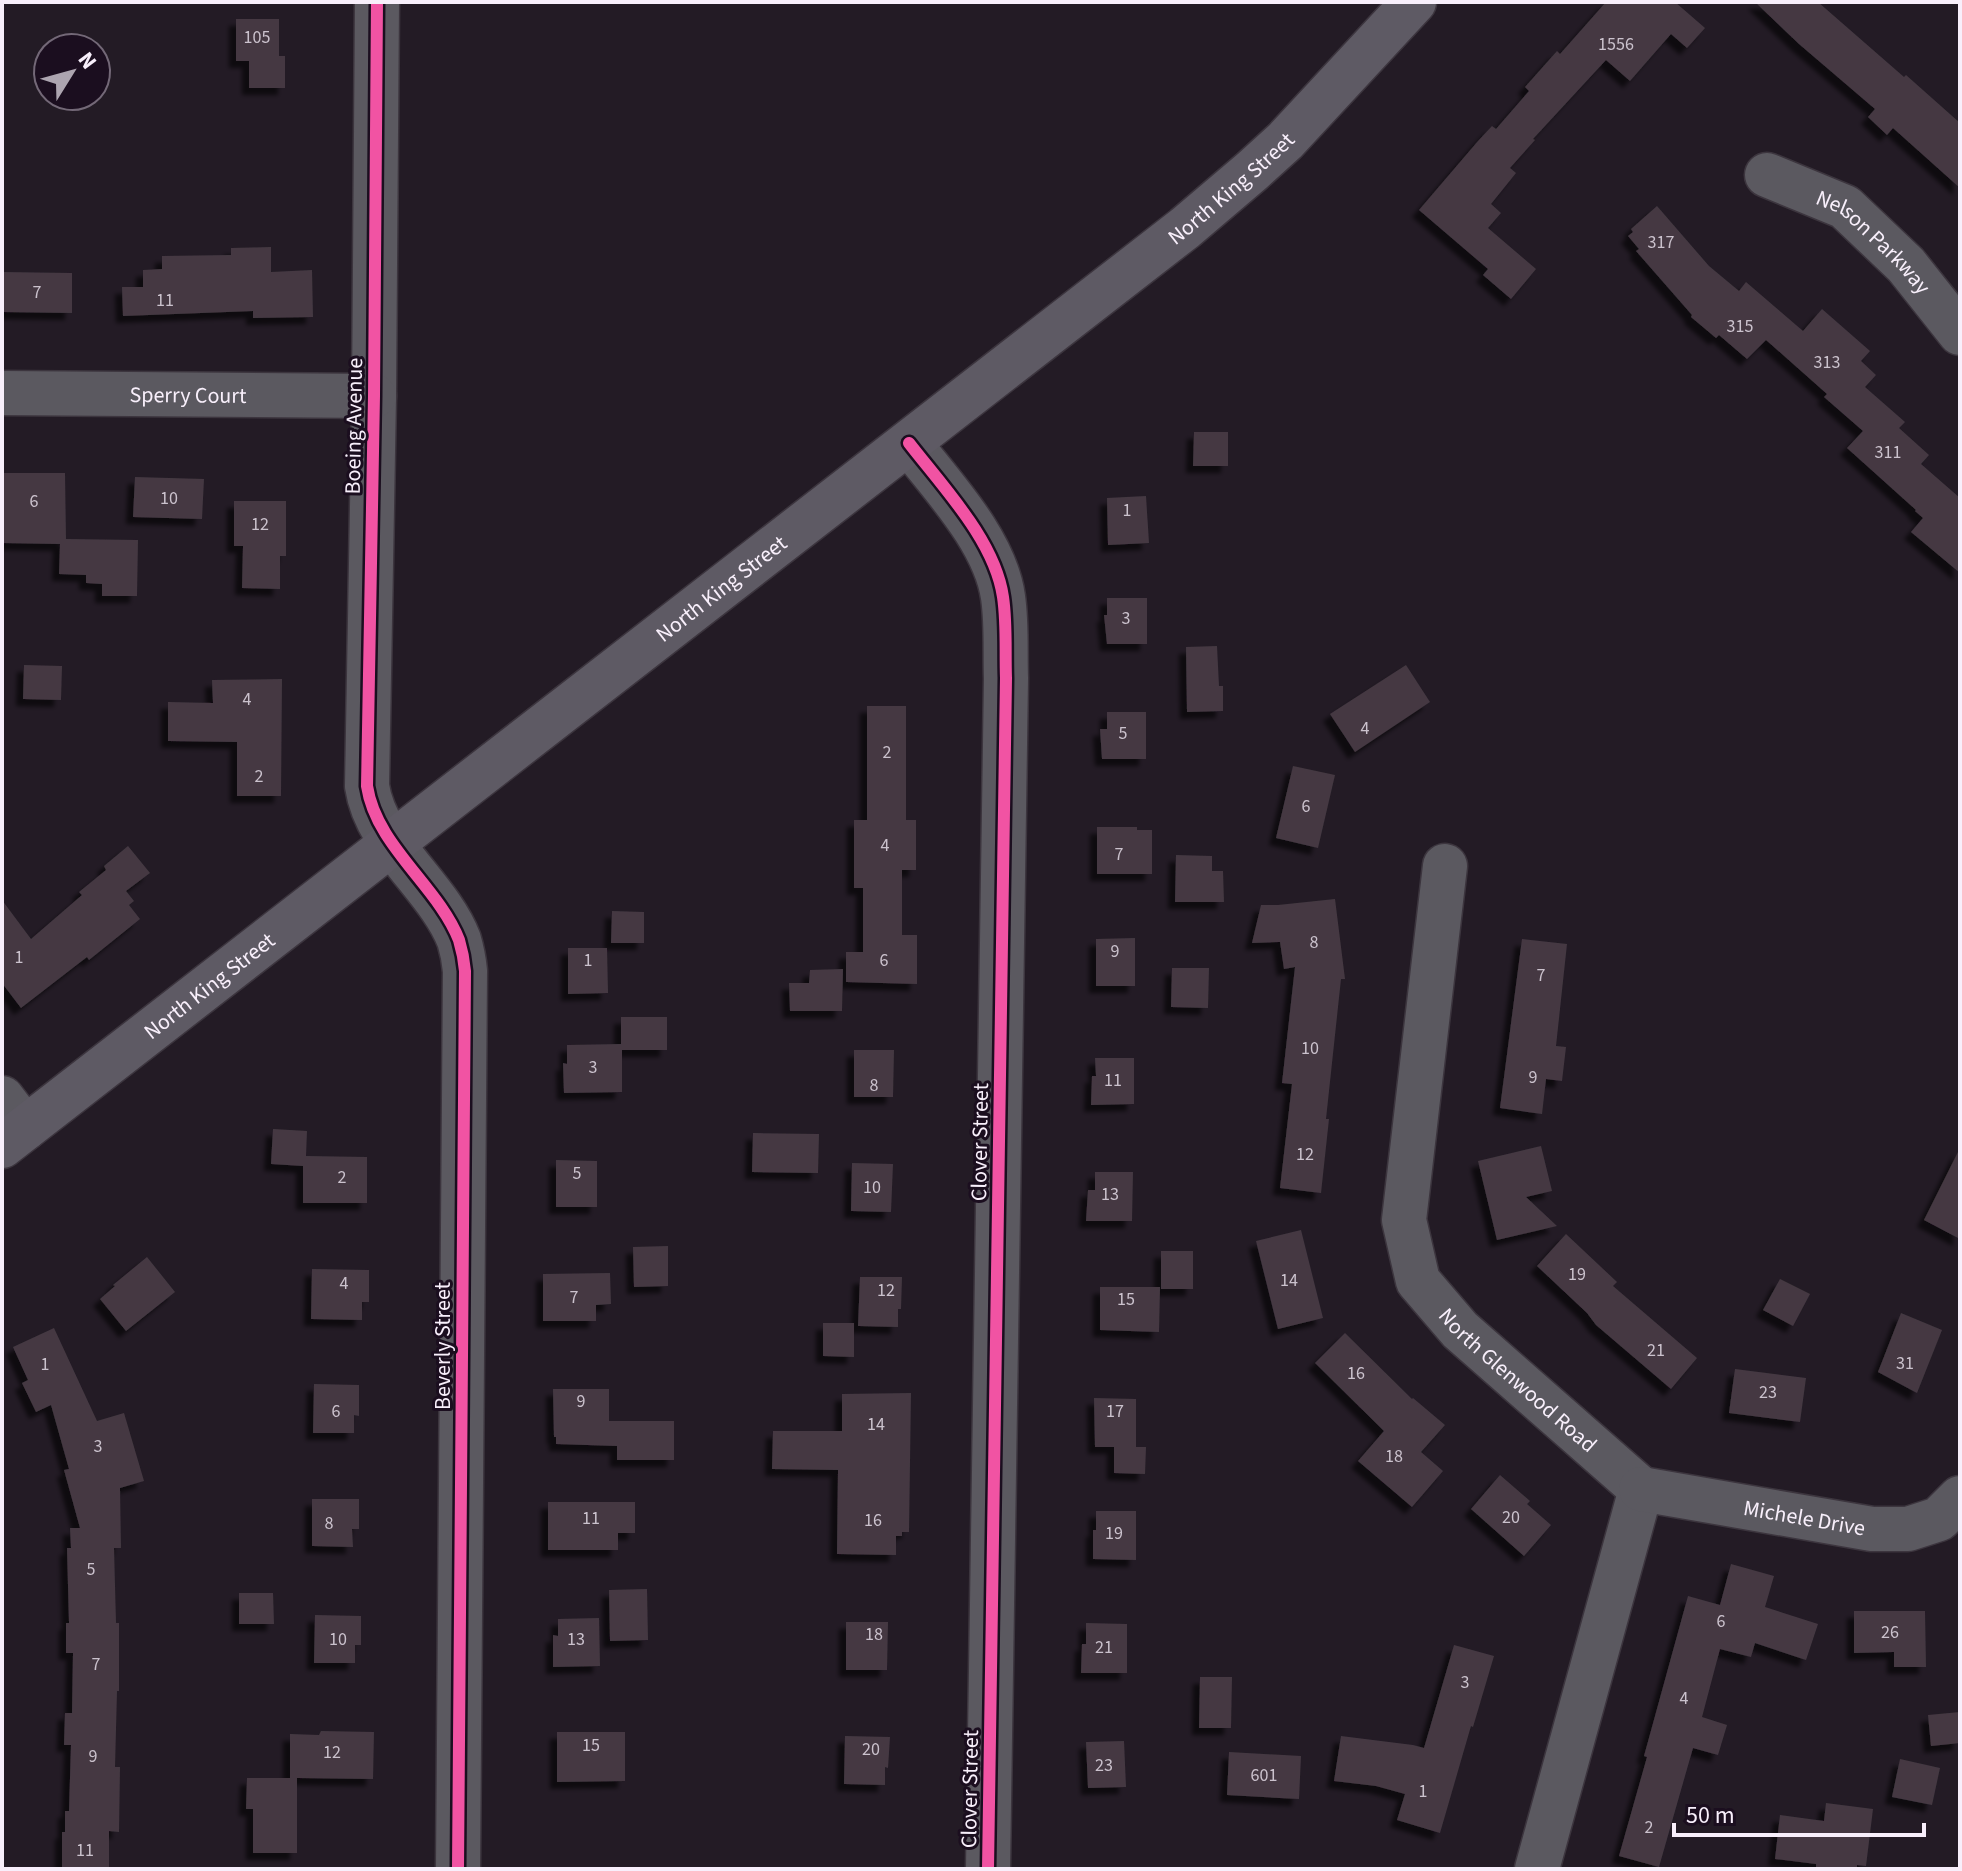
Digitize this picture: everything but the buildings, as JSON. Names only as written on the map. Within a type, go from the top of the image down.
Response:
[{"type":"main road","name":"North King Street","points":[[10,1124],[393,844],[1185,228],[1285,141],[1414,2]]},
{"type":"street","name":"Boeing Avenue","points":[[377,2],[367,786],[374,814],[393,844]]},
{"type":"street","name":"Nelson Parkway","points":[[1767,175],[1845,207],[1906,265],[1960,333]]},
{"type":"street","name":"Sperry Court","points":[[2,393],[374,396]]},
{"type":"street","name":"Clover Street","points":[[909,443],[989,553],[1000,586],[1004,622],[1006,726],[988,1869]]},
{"type":"street","name":"Beverly Street","points":[[393,844],[447,918],[458,938],[465,971],[458,1869]]},
{"type":"street","name":"North Glenwood Road","points":[[1445,866],[1404,1220],[1418,1281],[1460,1330],[1641,1489]]},
{"type":"street","name":"Michele Drive","points":[[1641,1489],[1872,1529],[1908,1529],[1939,1519],[1960,1498]]},
{"type":"street","points":[[1537,1869],[1641,1489]]},
{"type":"cycle path","points":[[377,2],[367,786],[382,828],[449,920],[459,940],[465,971],[458,1869]]},
{"type":"cycle path","points":[[909,443],[979,535],[998,576],[1005,617],[988,1869]]}]
